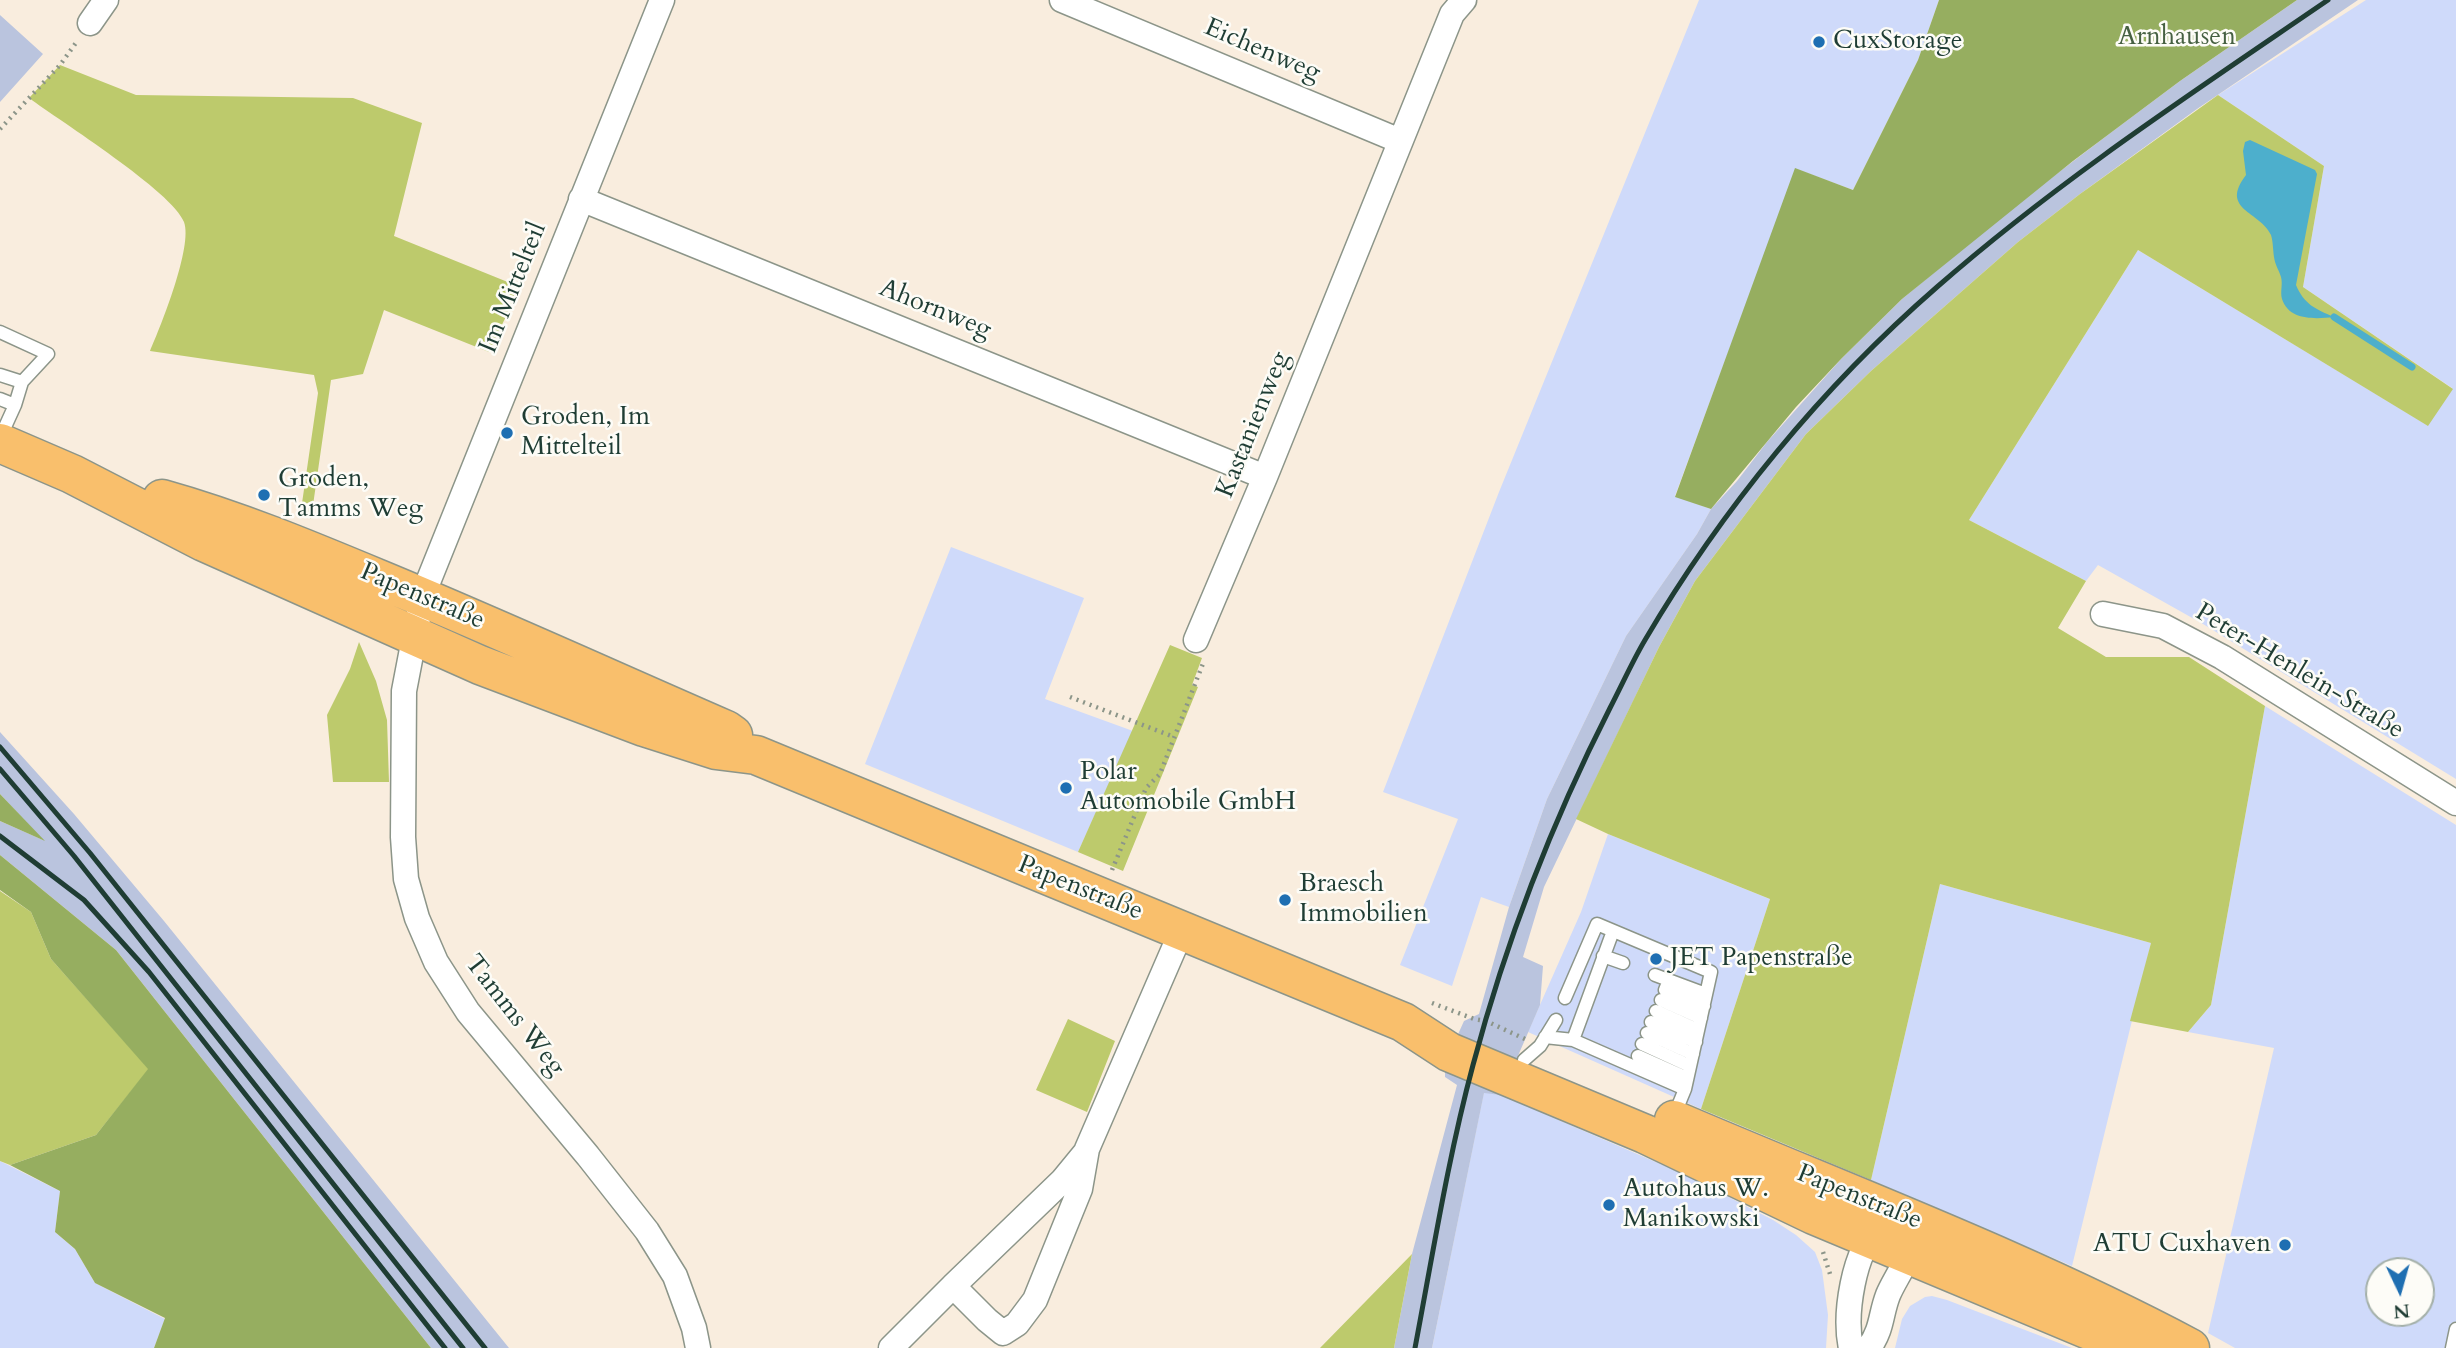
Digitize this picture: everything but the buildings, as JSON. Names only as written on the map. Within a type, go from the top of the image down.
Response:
[{"type":"main road","name":"Papenstraße","points":[[0,441],[72,474],[204,542],[414,637],[644,727],[716,750],[756,755],[1182,930],[1404,1022],[1449,1052],[1645,1134],[1814,1215],[2132,1348]]},
{"type":"main road","name":"Papenstraße","points":[[72,474],[172,502],[246,527],[422,597],[726,730],[756,755]]},
{"type":"main road","name":"Papenstraße","points":[[1404,1022],[1535,1048],[1693,1050],[1899,1214],[1986,1250],[2190,1348]]},
{"type":"street","points":[[90,23],[106,0]]},
{"type":"street","name":"Im Mittelteil","points":[[414,637],[422,597],[662,0]]},
{"type":"street","name":"Eichenweg","points":[[1062,0],[1400,141]]},
{"type":"street","name":"Kastanienweg","points":[[1196,640],[1452,15],[1464,0]]},
{"type":"street","name":"Ahornweg","points":[[581,199],[1265,477]]},
{"type":"street","name":"Peter-Henlein-Straße","points":[[2103,614],[2163,626],[2222,657],[2456,803]]},
{"type":"street","name":"Tamms Weg","points":[[414,637],[404,691],[404,837],[406,879],[417,918],[436,962],[468,1012],[647,1231],[675,1276],[694,1328],[698,1348]]},
{"type":"street","points":[[953,1286],[1003,1334],[1017,1324],[1035,1300],[1080,1189],[1087,1149],[1182,930]]},
{"type":"street","points":[[891,1348],[1062,1181],[1087,1149]]},
{"type":"street","points":[[1851,1348],[1848,1332],[1855,1271],[1869,1238],[1899,1214],[1910,1241],[1908,1255],[1886,1299],[1879,1333],[1869,1348]]},
{"type":"lane","points":[[0,332],[48,354],[22,382],[0,441]]},
{"type":"lane","points":[[0,375],[22,382]]},
{"type":"lane","points":[[0,399],[15,405]]},
{"type":"lane","points":[[1565,998],[1597,924],[1711,972],[1693,1050]]},
{"type":"lane","points":[[1573,1040],[1613,931]]},
{"type":"lane","points":[[1603,956],[1623,963]]},
{"type":"lane","points":[[1655,975],[1669,980],[1693,1050]]},
{"type":"lane","points":[[1535,1048],[1556,1020]]},
{"type":"lane","points":[[1649,1028],[1693,1050]]},
{"type":"lane","points":[[1649,1028],[1693,1050]]},
{"type":"lane","points":[[1649,1028],[1693,1050]]},
{"type":"lane","points":[[1535,1048],[1573,1040],[1693,1050]]},
{"type":"lane","points":[[2452,1348],[2456,1329]]},
{"type":"path","points":[[0,129],[70,51]]},
{"type":"path","points":[[1112,870],[1146,788],[1160,774],[1204,660],[1196,640]]},
{"type":"path","points":[[1070,696],[1174,737]]},
{"type":"shaded area","points":[[1699,0],[1939,0],[1918,60],[1853,190],[1796,169],[1675,496],[1711,509],[1697,534],[1626,636],[1547,799],[1509,907],[1481,897],[1452,986],[1400,965],[1458,819],[1383,792],[1499,492]]},
{"type":"shaded area","points":[[2297,0],[2358,0],[2197,109],[2018,242],[1871,371],[1806,434],[1695,581],[1659,647],[1544,887],[1523,957],[1543,966],[1540,1005],[1501,1095],[1484,1093],[1432,1348],[1394,1348],[1412,1254],[1457,1085],[1445,1077],[1445,1063],[1464,1021],[1479,1014],[1509,907],[1547,799],[1626,636],[1697,534],[1711,509],[1842,358],[1902,299],[2017,204],[2109,134]]},
{"type":"shaded area","points":[[2366,0],[2456,0],[2456,779],[2203,624],[2098,565],[2086,581],[1969,520],[2138,250],[2427,425],[2452,388],[2303,287],[2324,166],[2218,95]]},
{"type":"shaded area","points":[[0,15],[43,54],[0,102]]},
{"type":"shaded area","points":[[951,547],[1084,598],[1045,699],[1133,731],[1078,852],[865,764]]},
{"type":"shaded area","points":[[2265,706],[2456,825],[2456,1348],[2235,1348],[2208,1333],[2274,1048],[2188,1032],[2211,1005]]},
{"type":"shaded area","points":[[0,732],[74,814],[164,921],[509,1348],[431,1348],[116,950],[0,855],[0,821],[43,840],[0,794]]},
{"type":"shaded area","name":"JET Papenstraße","points":[[1608,834],[1770,899],[1701,1109],[1528,1032],[1581,912]]},
{"type":"shaded area","points":[[1940,884],[2151,943],[2072,1266],[1871,1180]]},
{"type":"shaded area","points":[[1484,1092],[1501,1095],[1688,1176],[1773,1220],[1796,1235],[1815,1252],[1822,1270],[1828,1315],[1826,1348],[1432,1348]]},
{"type":"shaded area","points":[[0,1161],[60,1191],[55,1232],[75,1249],[95,1283],[165,1319],[154,1348],[0,1348]]},
{"type":"shaded area","points":[[1932,1296],[2072,1348],[1895,1348],[1902,1319],[1910,1306]]},
{"type":"green space","name":"Arnhausen","points":[[1939,0],[2297,0],[2180,81],[2073,161],[1902,299],[1796,407],[1711,509],[1675,497],[1795,168],[1853,190],[1918,60]]},
{"type":"green space","points":[[60,65],[136,95],[353,98],[422,123],[394,236],[520,287],[489,352],[384,310],[363,374],[331,380],[311,519],[301,510],[318,393],[314,375],[150,351],[180,267],[186,233],[184,222],[160,193],[29,98]]},
{"type":"green space","points":[[2218,95],[2324,166],[2303,287],[2453,389],[2428,426],[2138,250],[1969,520],[2086,581],[2058,628],[2106,657],[2189,657],[2265,706],[2211,1005],[2188,1032],[2130,1021],[2151,943],[1940,884],[1871,1180],[1701,1109],[1770,899],[1576,819],[1659,647],[1695,581],[1806,434],[1871,371],[2018,242]]},
{"type":"green space","points":[[359,642],[376,681],[387,720],[389,782],[333,782],[327,715],[350,669]]},
{"type":"green space","points":[[1170,645],[1202,658],[1192,685],[1198,687],[1123,871],[1078,852]]},
{"type":"green space","points":[[0,794],[45,841],[0,821]]},
{"type":"green space","points":[[0,855],[116,950],[431,1348],[154,1348],[165,1318],[95,1283],[75,1249],[55,1232],[60,1191],[10,1165],[96,1135],[148,1069],[51,959],[31,912],[0,890]]},
{"type":"green space","points":[[0,891],[31,912],[51,959],[149,1069],[96,1135],[10,1165],[0,1161]]},
{"type":"green space","points":[[1068,1019],[1115,1041],[1087,1112],[1036,1090]]},
{"type":"green space","points":[[1412,1254],[1394,1348],[1320,1348]]},
{"type":"water","points":[[2250,140],[2315,170],[2317,174],[2296,285],[2311,305],[2334,317],[2311,318],[2297,315],[2282,299],[2282,280],[2271,235],[2259,220],[2244,209],[2237,196],[2246,175],[2243,151],[2245,142]]},
{"type":"waterway","points":[[2334,317],[2412,367]]},
{"type":"railway","points":[[1415,1348],[1456,1135],[1500,973],[1532,883],[1569,794],[1627,674],[1675,591],[1741,497],[1814,408],[1937,287],[2079,173],[2328,0]]},
{"type":"railway","points":[[0,747],[90,853],[485,1348]]},
{"type":"railway","points":[[0,769],[74,856],[463,1348]]},
{"type":"railway","points":[[0,836],[84,900],[149,972],[445,1348]]},
{"type":"place","name":"CuxStorage","points":[[1819,42]]},
{"type":"place","name":"Groden, Im Mittelteil","points":[[507,433]]},
{"type":"place","name":"Groden, Tamms Weg","points":[[264,495]]},
{"type":"place","name":"Polar Automobile GmbH","points":[[1066,788]]},
{"type":"place","name":"Braesch Immobilien","points":[[1285,900]]},
{"type":"place","name":"JET Papenstraße","points":[[1656,959]]},
{"type":"place","name":"Autohaus W. Manikowski","points":[[1609,1205]]},
{"type":"place","name":"ATU Cuxhaven","points":[[2285,1245]]}]
